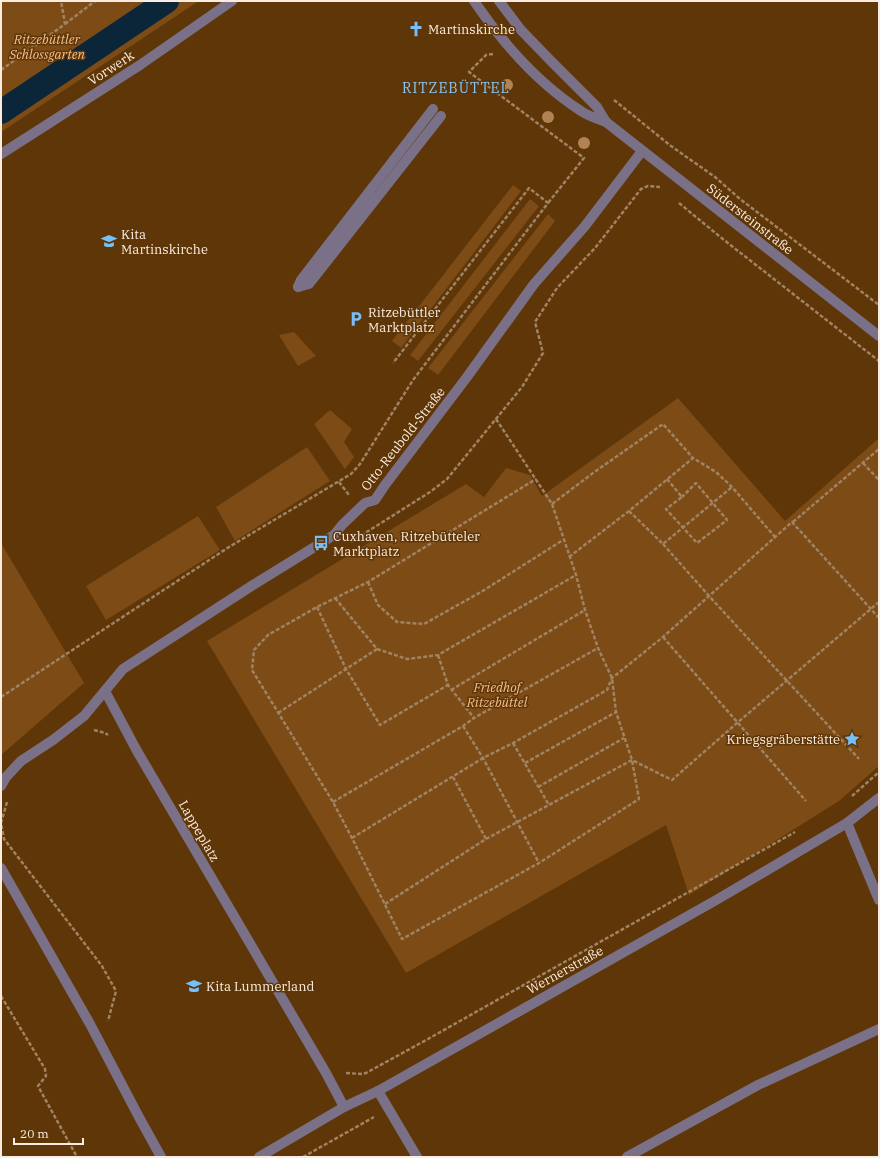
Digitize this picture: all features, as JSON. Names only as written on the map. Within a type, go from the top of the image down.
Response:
[{"type":"street","name":"Vorwerk","points":[[1,154],[140,65],[232,1]]},
{"type":"street","name":"Südersteinstraße","points":[[474,1],[512,50],[542,80],[582,112],[606,122],[879,336]]},
{"type":"street","name":"Südersteinstraße","points":[[499,1],[522,30],[597,107],[606,122]]},
{"type":"street","points":[[437,113],[309,284],[298,287],[301,280],[437,113]]},
{"type":"street","name":"Otto-Reubold-Straße","points":[[105,691],[123,669],[253,585],[334,535],[342,525],[365,503],[375,500],[467,378],[534,284],[584,226],[642,151]]},
{"type":"street","points":[[1,786],[6,777],[21,761],[53,740],[84,716],[105,691]]},
{"type":"street","name":"Lappeplatz","points":[[105,691],[137,751],[322,1066],[344,1107]]},
{"type":"street","name":"Wernerstraße","points":[[259,1157],[344,1107],[378,1091],[718,899],[847,823],[879,798]]},
{"type":"street","points":[[847,823],[879,900]]},
{"type":"street","points":[[1,868],[90,1024],[161,1157]]},
{"type":"street","points":[[627,1157],[758,1085],[879,1029]]},
{"type":"street","points":[[378,1091],[418,1157]]},
{"type":"path","points":[[60,1],[65,24]]},
{"type":"path","points":[[1,70],[95,1]]},
{"type":"path","points":[[1,696],[229,548],[339,482],[360,464],[413,380],[584,158],[469,72],[486,55],[498,53]]},
{"type":"path","points":[[613,99],[671,146],[715,177],[746,204],[879,305]]},
{"type":"path","points":[[346,546],[430,492],[447,479],[522,387],[543,353],[535,322],[557,288],[595,248],[641,189],[648,186],[660,187],[666,192]]},
{"type":"path","points":[[393,362],[529,188],[548,203]]},
{"type":"path","points":[[677,202],[879,361]]},
{"type":"path","points":[[496,419],[536,479],[552,504],[598,648],[612,678],[616,712],[632,760],[639,799],[539,863],[402,939],[333,802],[252,670],[254,650],[268,635],[317,607],[368,582],[536,479]]},
{"type":"path","points":[[552,504],[663,424],[693,458],[716,472],[732,487],[775,537]]},
{"type":"path","points":[[352,838],[483,758],[513,743],[607,690],[612,678],[663,637],[792,522],[879,449]]},
{"type":"path","points":[[569,557],[629,511],[693,458]]},
{"type":"path","points":[[863,463],[879,480]]},
{"type":"path","points":[[667,479],[682,497]]},
{"type":"path","points":[[339,482],[352,500]]},
{"type":"path","points":[[696,483],[713,503],[727,520],[697,543],[666,509],[682,497],[696,483]]},
{"type":"path","points":[[663,544],[732,487]]},
{"type":"path","points":[[629,511],[663,544],[859,759]]},
{"type":"path","points":[[792,522],[879,618]]},
{"type":"path","points":[[368,582],[378,605],[397,622],[424,624],[481,592],[563,540]]},
{"type":"path","points":[[335,598],[377,648],[407,659],[438,655],[576,576]]},
{"type":"path","points":[[632,760],[672,780],[786,680],[879,602]]},
{"type":"path","points":[[317,607],[346,669],[380,725],[448,685]]},
{"type":"path","points":[[451,690],[585,610]]},
{"type":"path","points":[[663,637],[806,801]]},
{"type":"path","points":[[278,713],[377,648]]},
{"type":"path","points":[[333,802],[463,726],[474,718],[598,648]]},
{"type":"path","points":[[438,655],[448,685],[474,718]]},
{"type":"path","points":[[525,763],[616,712]]},
{"type":"path","points":[[463,726],[483,758],[539,863]]},
{"type":"path","points":[[94,730],[105,733],[111,737]]},
{"type":"path","points":[[538,787],[624,738]]},
{"type":"path","points":[[513,743],[549,805]]},
{"type":"path","points":[[385,904],[486,839],[632,760]]},
{"type":"path","points":[[849,798],[879,772]]},
{"type":"path","points":[[453,777],[486,839]]},
{"type":"path","points":[[11,796],[6,803],[1,824],[4,839],[102,966],[116,992],[108,1022]]},
{"type":"path","points":[[344,1071],[347,1074],[366,1073],[442,1032],[795,832]]},
{"type":"path","points":[[1,996],[45,1068],[46,1076],[38,1086],[77,1157]]},
{"type":"path","points":[[303,1157],[374,1116],[377,1117]]},
{"type":"green space","name":"Ritzebüttler Schlossgarten","points":[[1,1],[199,1],[1,132]]},
{"type":"green space","points":[[513,185],[521,191],[401,348],[392,341]]},
{"type":"green space","points":[[530,199],[539,206],[418,361],[410,355]]},
{"type":"green space","points":[[548,214],[555,221],[438,375],[428,368]]},
{"type":"green space","points":[[294,332],[316,356],[298,366],[279,335]]},
{"type":"green space","name":"Friedhof Ritzebüttel","points":[[678,398],[785,521],[879,438],[879,766],[839,801],[689,895],[666,825],[406,973],[207,641],[466,484],[484,497],[506,468],[530,475],[542,496]]},
{"type":"green space","points":[[330,410],[352,429],[344,442],[354,457],[345,469],[314,424]]},
{"type":"green space","points":[[307,447],[330,481],[235,541],[216,507]]},
{"type":"green space","points":[[198,516],[220,550],[106,620],[86,586]]},
{"type":"green space","points":[[1,543],[84,683],[1,755]]},
{"type":"waterway","points":[[1,112],[167,1]]},
{"type":"place","name":"Martinskirche","points":[[416,29]]},
{"type":"place","name":"Kita Martinskirche","points":[[109,241]]},
{"type":"place","name":"Ritzebüttler Marktplatz","points":[[356,319]]},
{"type":"place","name":"Cuxhaven, Ritzebütteler Marktplatz","points":[[321,543]]},
{"type":"place","name":"Kriegsgräberstätte","points":[[852,739]]},
{"type":"place","name":"Kita Lummerland","points":[[194,986]]},
{"type":"district","name":"RITZEBÜTTEL","points":[[456,88]]}]
